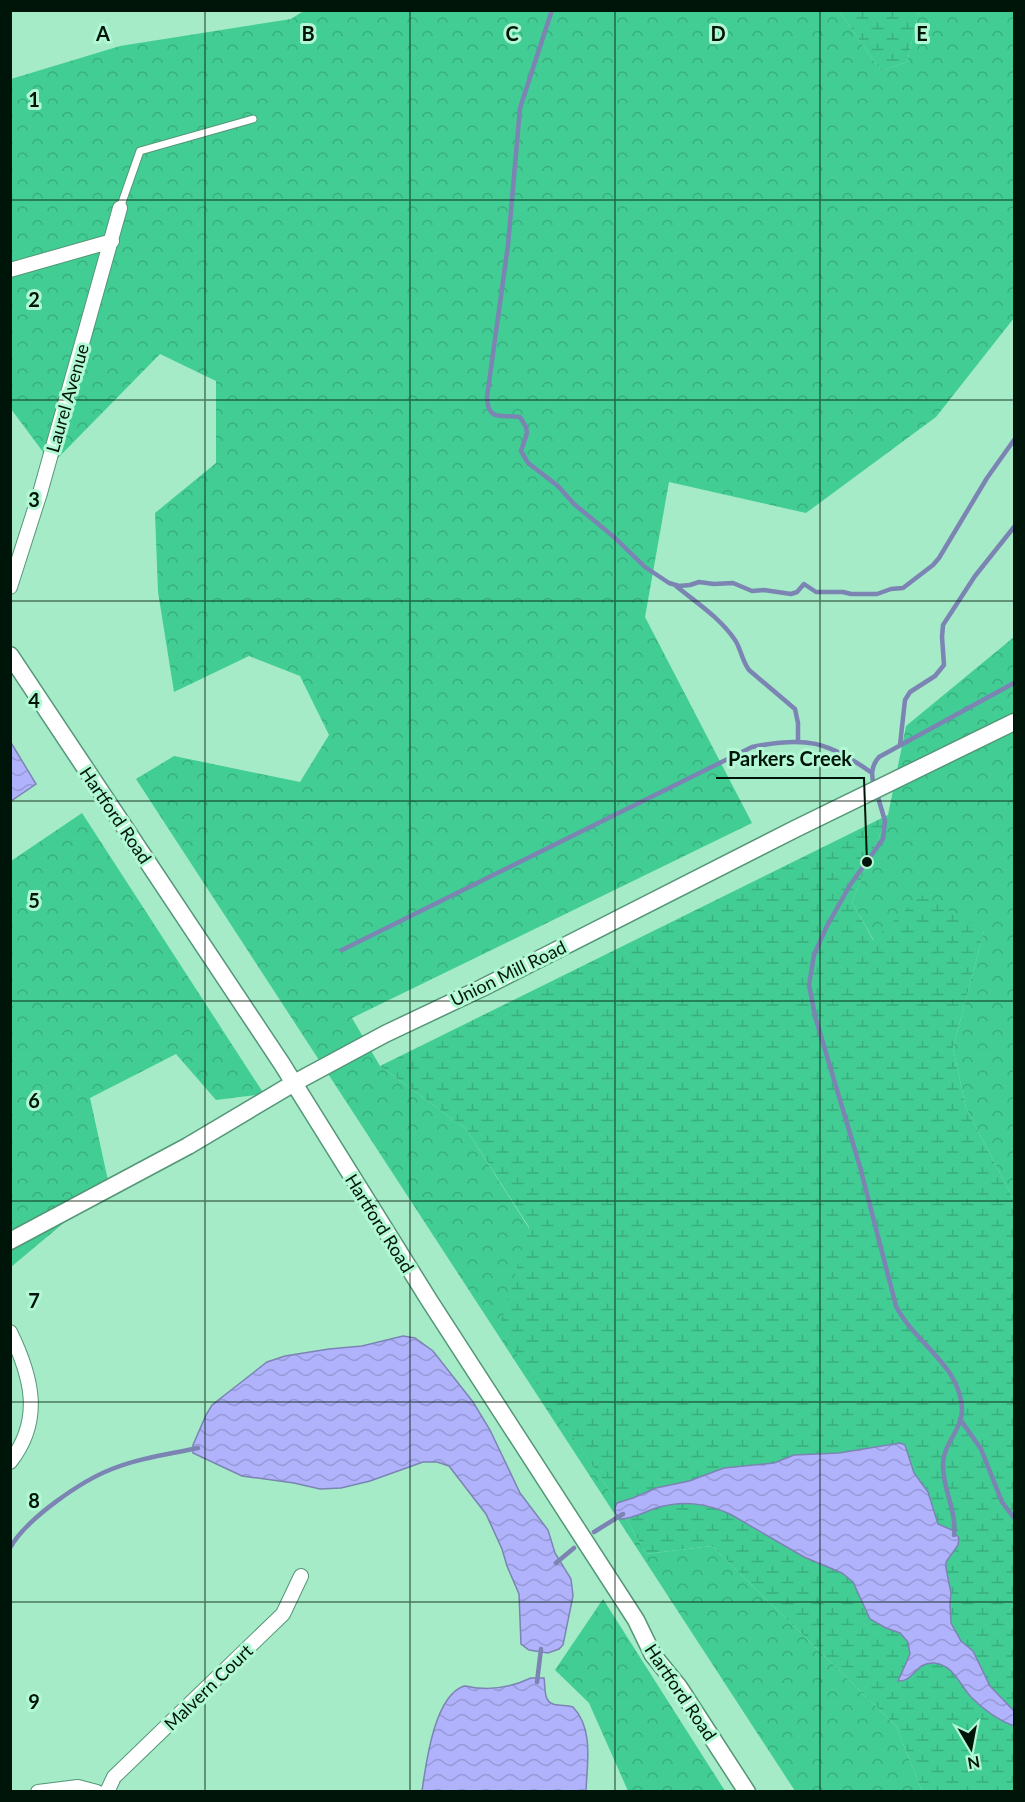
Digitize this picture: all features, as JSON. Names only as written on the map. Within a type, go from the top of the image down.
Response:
[{"type":"street","name":"Laurel Avenue","points":[[10,586],[40,493],[120,208]]},
{"type":"street","points":[[10,270],[112,241]]},
{"type":"street","name":"Hartford Road","points":[[10,655],[294,1083],[429,1300],[636,1620],[653,1655],[679,1687],[747,1791]]},
{"type":"street","name":"Union Mill Road","points":[[10,1241],[188,1146],[294,1083],[421,1016],[482,988],[795,829],[1014,723]]},
{"type":"street","points":[[10,1332],[25,1368],[31,1403],[29,1428],[25,1441],[10,1462]]},
{"type":"street","name":"Malvern Court","points":[[107,1791],[114,1777],[283,1614],[301,1576]]},
{"type":"street","points":[[38,1791],[78,1787],[97,1791]]},
{"type":"lane","points":[[120,208],[140,151],[253,119]]},
{"type":"green space","points":[[305,10],[839,11],[881,71],[907,62],[919,11],[1014,11],[1014,318],[936,417],[806,513],[669,482],[645,617],[752,823],[352,1018],[380,1066],[466,1129],[529,1228],[500,1328],[617,1502],[646,1554],[712,1546],[896,1726],[922,1791],[795,1791],[136,779],[174,756],[300,782],[329,735],[300,676],[249,656],[174,692],[158,592],[155,513],[216,463],[216,381],[160,354],[52,464],[11,409],[11,79],[120,46],[291,19]]},
{"type":"green space","points":[[839,11],[919,11],[907,62],[881,71]]},
{"type":"green space","points":[[1014,637],[1014,1200],[966,1108],[953,1048],[984,931],[874,941],[852,902],[888,815],[906,726]]},
{"type":"green space","points":[[82,813],[264,1094],[216,1100],[176,1054],[90,1098],[109,1185],[11,1267],[11,861]]},
{"type":"green space","points":[[888,815],[852,902],[873,940],[922,895],[984,931],[953,1048],[966,1108],[1014,1200],[1014,1791],[922,1791],[896,1726],[712,1546],[646,1554],[617,1502],[499,1328],[529,1227],[466,1129],[380,1066]]},
{"type":"green space","points":[[603,1599],[725,1791],[628,1791],[589,1703],[555,1670]]},
{"type":"water","points":[[10,741],[36,784],[11,801],[10,801]]},
{"type":"water","points":[[403,1336],[415,1338],[433,1351],[473,1402],[490,1430],[520,1493],[548,1530],[555,1553],[571,1579],[573,1596],[563,1645],[559,1649],[548,1653],[529,1650],[521,1644],[519,1594],[502,1549],[486,1514],[449,1466],[437,1462],[423,1462],[370,1481],[341,1488],[320,1489],[242,1476],[193,1453],[193,1445],[212,1405],[267,1362],[285,1356],[362,1346]]},
{"type":"water","points":[[900,1443],[905,1445],[914,1473],[928,1492],[938,1524],[952,1530],[959,1538],[958,1545],[946,1562],[951,1593],[951,1623],[961,1641],[973,1651],[990,1686],[1014,1711],[1014,1726],[996,1718],[981,1706],[947,1667],[934,1663],[927,1664],[908,1678],[898,1681],[910,1654],[908,1642],[900,1633],[870,1619],[853,1582],[842,1573],[804,1557],[730,1514],[712,1507],[685,1503],[675,1504],[620,1519],[615,1509],[617,1503],[656,1488],[689,1481],[724,1468],[774,1463],[794,1455],[839,1453]]},
{"type":"water","points":[[531,1678],[544,1678],[549,1702],[573,1707],[580,1716],[588,1747],[586,1791],[422,1791],[433,1732],[445,1703],[454,1692],[464,1686],[499,1688]]},
{"type":"waterway","points":[[552,10],[520,108],[508,245],[487,397],[490,411],[493,414],[520,417],[527,433],[521,451],[528,463],[558,486],[574,504],[614,537],[645,567],[669,583],[679,586],[699,582],[733,583],[752,591],[764,590],[791,594],[797,592],[804,584],[816,592],[877,594],[903,588],[933,565],[987,478],[1014,440]]},
{"type":"waterway","points":[[900,745],[905,700],[910,692],[935,676],[944,665],[943,625],[975,576],[1014,527]]},
{"type":"waterway","points":[[676,586],[722,625],[735,640],[749,670],[795,709],[798,740]]},
{"type":"waterway","points":[[874,786],[872,771],[879,757],[1014,683]]},
{"type":"waterway","points":[[342,950],[752,747],[787,742],[815,744],[842,754],[872,773]]},
{"type":"waterway","points":[[877,794],[885,821],[883,839],[850,885],[826,928],[814,955],[809,985],[815,1016],[860,1167],[896,1306],[914,1332],[945,1367],[960,1394],[961,1417],[946,1451],[943,1466],[954,1518],[954,1535]]},
{"type":"waterway","points":[[960,1419],[981,1449],[1002,1502],[1014,1518]]},
{"type":"waterway","points":[[10,1548],[41,1513],[85,1482],[133,1462],[198,1448]]},
{"type":"waterway","points":[[594,1532],[623,1514]]},
{"type":"waterway","points":[[556,1563],[574,1548]]},
{"type":"waterway","points":[[537,1682],[541,1649]]},
{"type":"place","name":"Parkers Creek","points":[[867,862]]}]
